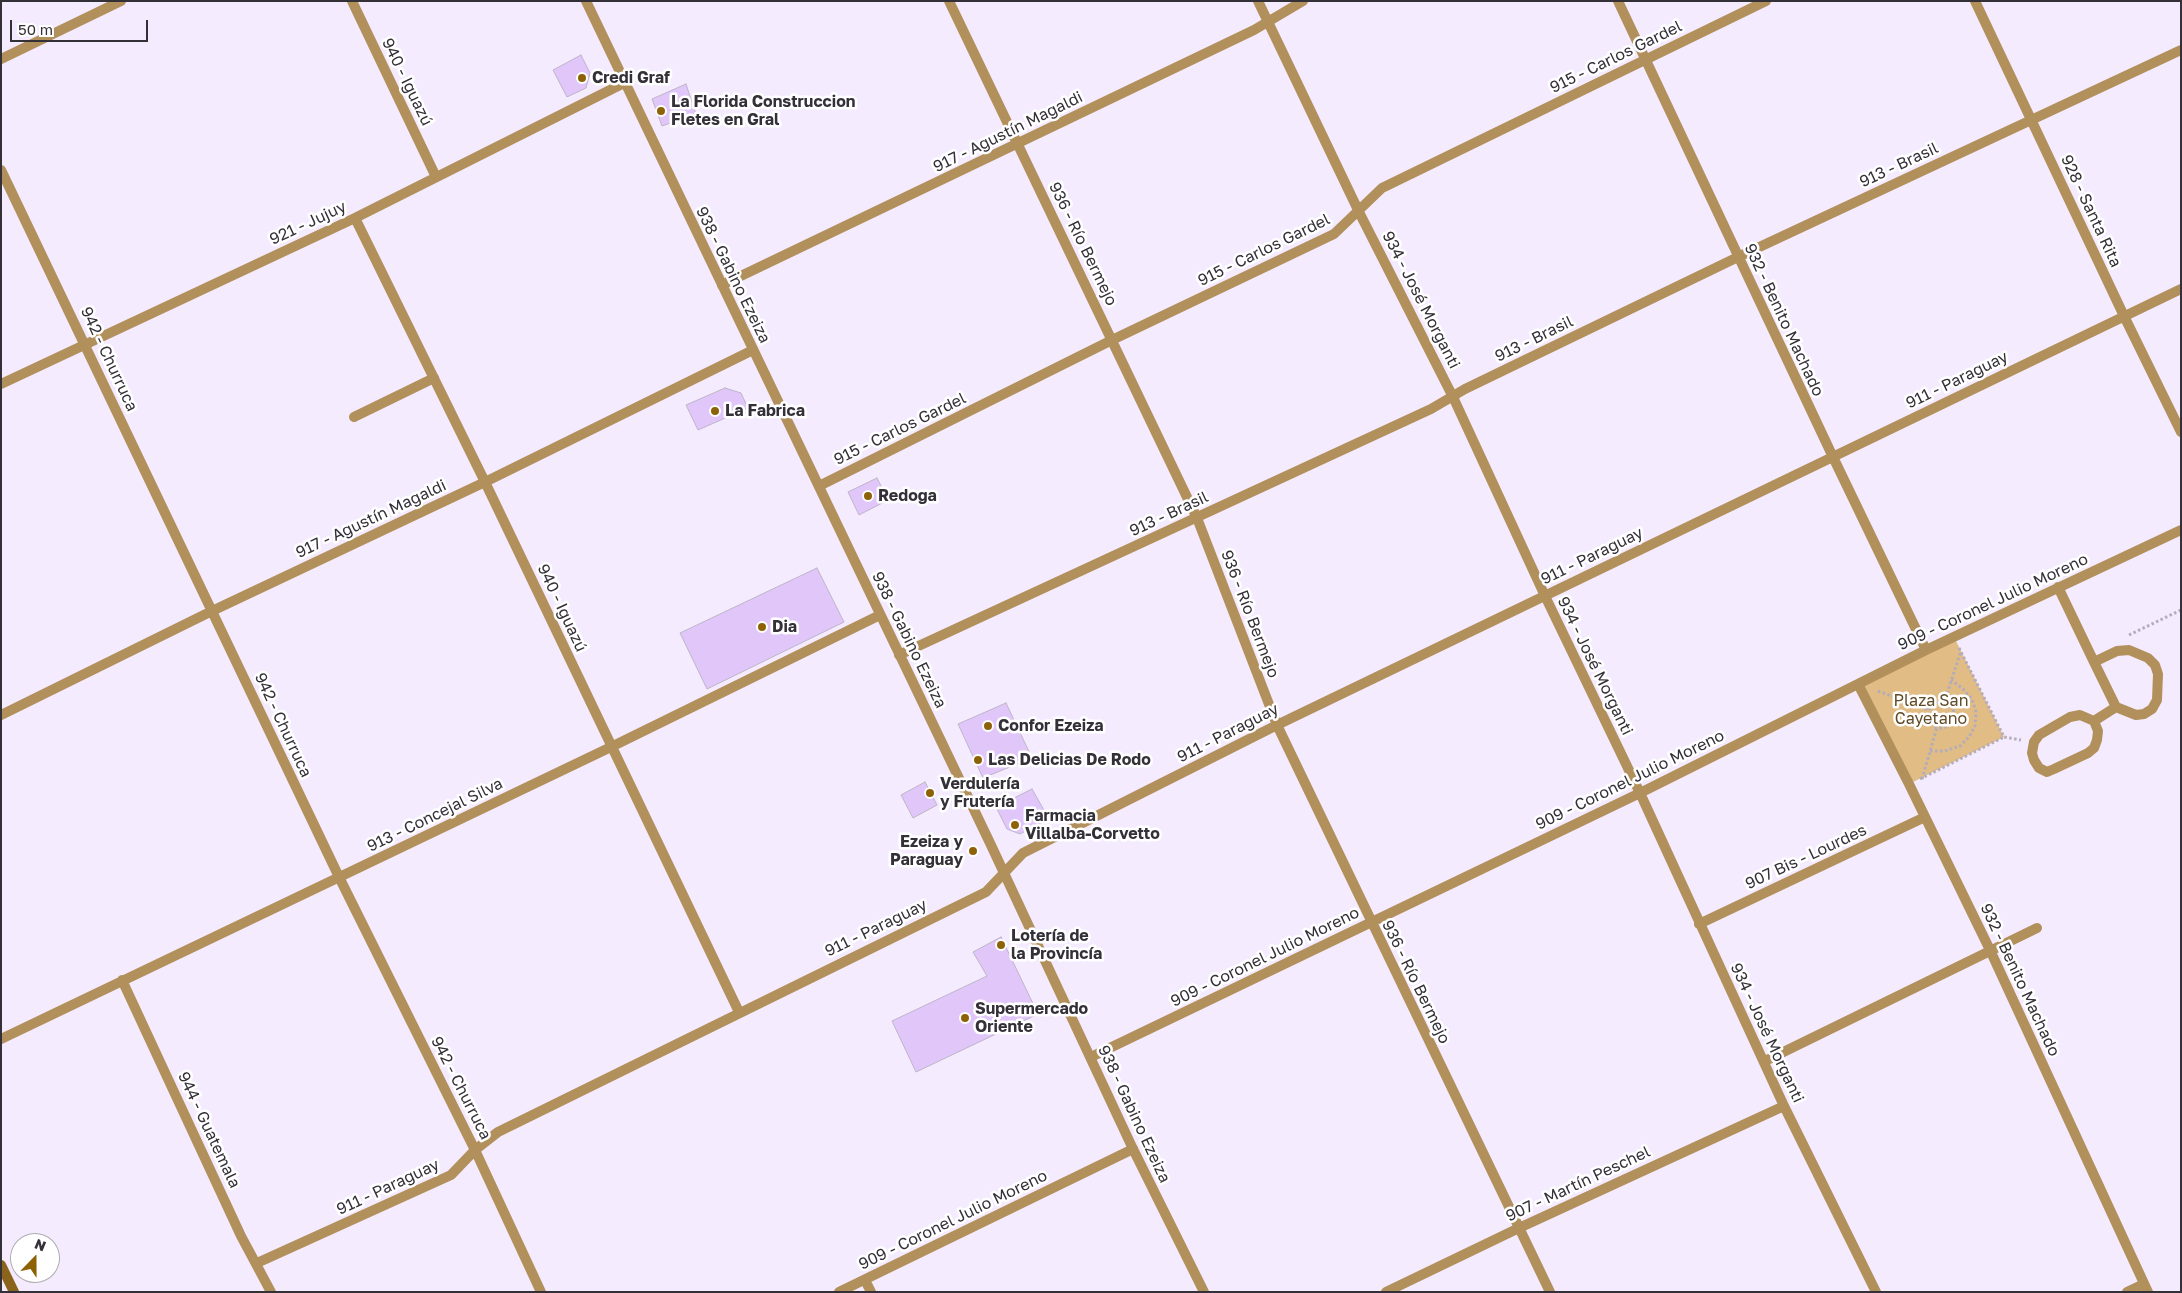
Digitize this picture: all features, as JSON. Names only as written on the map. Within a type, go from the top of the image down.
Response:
[{"type":"main road","points":[[1,1265],[14,1292]]},
{"type":"street","points":[[1,59],[121,1]]},
{"type":"street","name":"940 - Iguazú","points":[[352,1],[436,177]]},
{"type":"street","name":"938 - Gabino Ezeiza","points":[[586,1],[1004,873],[1133,1149],[1204,1292]]},
{"type":"street","name":"936 - Río Bermejo","points":[[949,1],[1197,518],[1277,725],[1370,922],[1550,1292]]},
{"type":"street","name":"934 - José Morganti","points":[[1258,1],[1359,212],[1453,397],[1545,596],[1640,793],[1699,924],[1765,1061],[1784,1106],[1876,1292]]},
{"type":"street","name":"917 - Agustín Magaldi","points":[[722,285],[1018,144],[1268,22],[1304,1]]},
{"type":"street","name":"932 - Benito Machado","points":[[1618,1],[1738,258],[1926,650]]},
{"type":"street","name":"915 - Carlos Gardel","points":[[819,486],[1112,340],[1334,234],[1382,188],[1766,1]]},
{"type":"street","name":"928 - Santa Rita","points":[[1975,1],[2181,432]]},
{"type":"street","name":"913 - Brasil","points":[[899,655],[1197,518],[1453,397],[1738,258],[2181,50]]},
{"type":"street","name":"921 - Jujuy","points":[[1,384],[355,218],[624,83]]},
{"type":"street","name":"942 - Churruca","points":[[1,170],[339,877],[475,1150],[541,1292]]},
{"type":"street","name":"940 - Iguazú","points":[[355,218],[486,482],[739,1012]]},
{"type":"street","name":"911 - Paraguay","points":[[257,1263],[451,1175],[475,1150],[498,1132],[986,892],[1022,853],[1277,725],[2181,289]]},
{"type":"street","name":"917 - Agustín Magaldi","points":[[1,715],[212,611],[486,482],[753,350]]},
{"type":"street","points":[[354,417],[434,378]]},
{"type":"street","name":"909 - Coronel Julio Moreno","points":[[1091,1057],[1640,793],[1926,650],[2181,530]]},
{"type":"street","points":[[2058,587],[2094,662],[2116,707],[2136,715],[2144,714],[2152,709],[2157,700],[2159,686],[2155,665],[2140,653],[2129,650],[2117,651],[2094,662]]},
{"type":"street","name":"913 - Concejal Silva","points":[[1,1039],[611,747],[880,615]]},
{"type":"street","name":"932 - Benito Machado","points":[[1858,684],[1990,950],[2146,1288]]},
{"type":"street","points":[[2094,721],[2116,707]]},
{"type":"street","points":[[2080,715],[2094,721],[2098,730],[2094,748],[2088,753],[2047,772],[2039,768],[2034,760],[2034,742],[2039,735],[2070,717],[2080,715]]},
{"type":"street","name":"907 Bis - Lourdes","points":[[1699,924],[1925,817]]},
{"type":"street","points":[[1765,1061],[2036,928]]},
{"type":"street","name":"944 - Guatemala","points":[[122,980],[242,1236],[271,1292]]},
{"type":"street","name":"907 - Martín Peschel","points":[[1386,1292],[1519,1228],[1784,1106]]},
{"type":"street","name":"909 - Coronel Julio Moreno","points":[[839,1292],[1133,1149]]},
{"type":"street","points":[[865,1280],[871,1292]]},
{"type":"street","points":[[2127,1292],[2146,1288]]},
{"type":"path","points":[[2123,638],[2181,610]]},
{"type":"path","points":[[1954,637],[2004,737]]},
{"type":"path","points":[[1944,703],[1961,651]]},
{"type":"path","points":[[1930,751],[1945,751],[1960,746],[1969,737],[1975,726],[1976,712],[1972,699],[1952,680]]},
{"type":"path","points":[[1858,684],[1929,710]]},
{"type":"path","points":[[1944,703],[1953,709],[1954,718],[1946,727],[1937,727],[1930,722],[1929,710],[1935,704],[1944,703]]},
{"type":"path","points":[[1922,779],[1937,727]]},
{"type":"path","points":[[1909,784],[2004,737],[2034,742]]},
{"type":"green space","name":"Plaza San Cayetano","points":[[1954,637],[2004,737],[1909,784],[1858,684]]},
{"type":"building","points":[[581,55],[590,73],[586,88],[567,97],[553,70]]},
{"type":"building","points":[[686,84],[696,114],[662,126],[652,99]]},
{"type":"building","name":"La Fabrica","points":[[725,388],[741,393],[748,408],[698,430],[686,405]]},
{"type":"building","name":"Redoga","points":[[877,478],[888,500],[859,515],[848,492]]},
{"type":"building","name":"Dia","points":[[817,568],[844,622],[707,689],[680,633]]},
{"type":"building","points":[[1006,703],[1032,758],[983,778],[958,724]]},
{"type":"building","points":[[925,782],[937,805],[913,818],[901,795]]},
{"type":"building","points":[[1032,789],[1049,819],[1020,834],[1007,829],[996,807]]},
{"type":"building","name":"Supermercado Oriente","points":[[1001,937],[1038,1014],[916,1072],[892,1021],[987,976],[973,952]]},
{"type":"place","name":"Credi Graf","points":[[582,78]]},
{"type":"place","name":"La Florida Construccion Fletes en Gral","points":[[661,111]]},
{"type":"place","name":"La Fabrica","points":[[715,411]]},
{"type":"place","name":"Redoga","points":[[868,496]]},
{"type":"place","name":"Dia","points":[[762,627]]},
{"type":"place","name":"Confor Ezeiza","points":[[988,726]]},
{"type":"place","name":"Las Delicias De Rodo","points":[[978,760]]},
{"type":"place","name":"Verdulería y Frutería","points":[[930,793]]},
{"type":"place","name":"Farmacia Villalba-Corvetto","points":[[1015,825]]},
{"type":"place","name":"Ezeiza y Paraguay","points":[[973,851]]},
{"type":"place","name":"Lotería de la Provincía","points":[[1001,945]]},
{"type":"place","name":"Supermercado Oriente","points":[[965,1018]]}]
